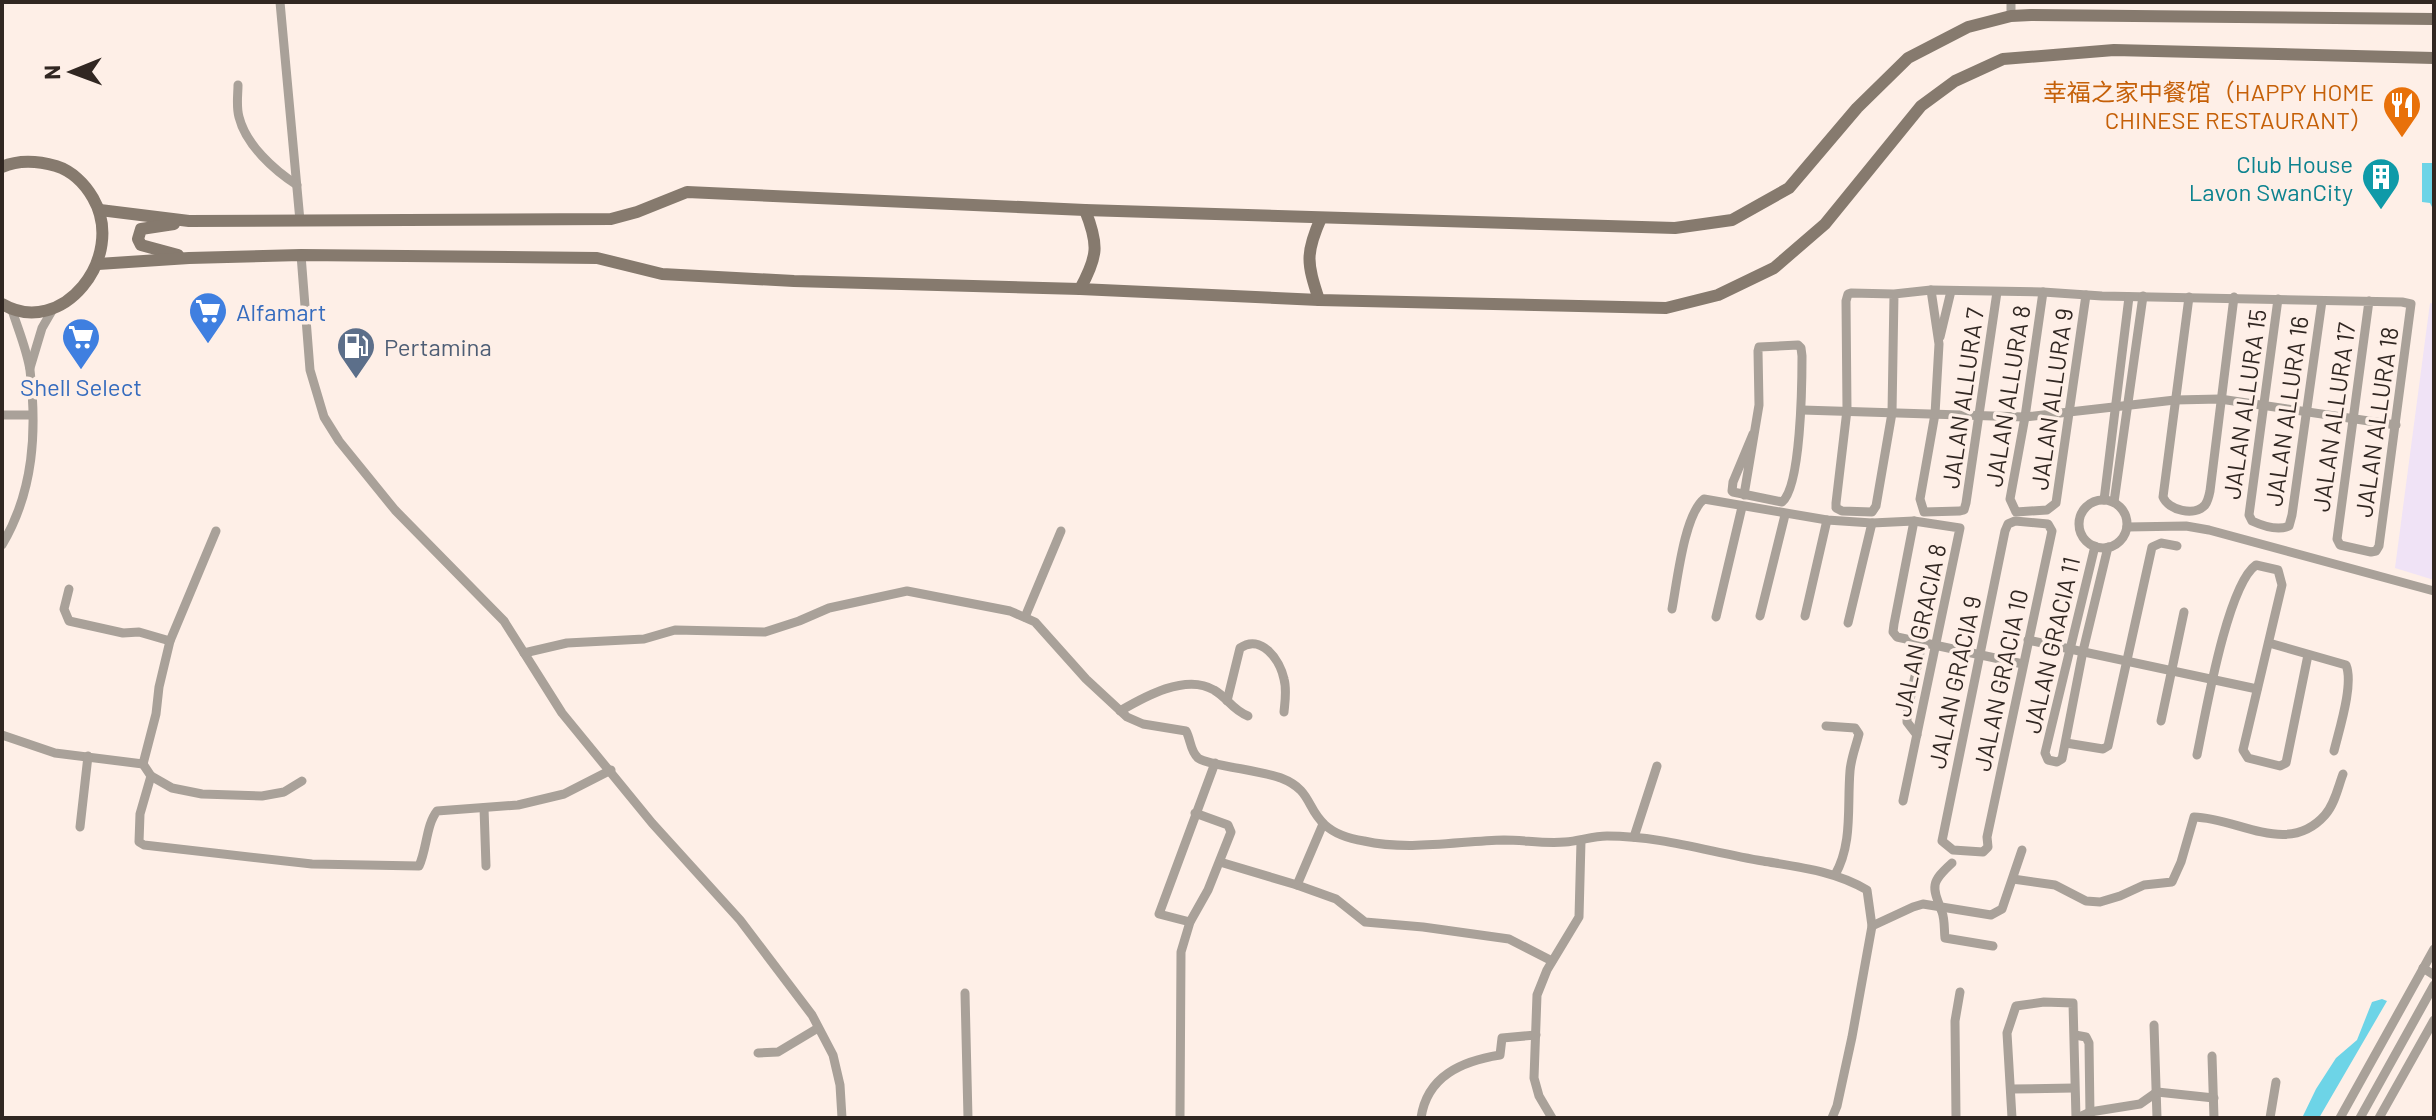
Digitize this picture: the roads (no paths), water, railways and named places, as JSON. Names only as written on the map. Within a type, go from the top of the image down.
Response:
[{"type":"street","points":[[280,2],[300,221]]},
{"type":"street","points":[[2011,2],[2011,16]]},
{"type":"street","points":[[100,210],[189,221],[611,219],[687,192],[1085,210],[1675,228],[1732,220],[1789,188],[1857,108],[1908,58],[1968,27],[2011,16],[2117,14],[2434,19]]},
{"type":"street","points":[[98,264],[301,255],[597,258],[662,274],[794,281],[1319,300],[1666,308],[1718,295],[1774,268],[1825,224],[1921,106],[1955,81],[2003,59],[2114,50],[2434,58]]},
{"type":"street","points":[[238,85],[238,113],[243,128],[271,166],[297,185]]},
{"type":"street","points":[[2,167],[10,163],[38,161],[64,169],[86,186],[100,210],[104,237],[98,264],[89,280],[53,309],[42,328],[30,368]]},
{"type":"street","points":[[1080,289],[1093,265],[1096,251],[1095,235],[1085,210]]},
{"type":"street","points":[[1319,300],[1308,268],[1310,242],[1321,218]]},
{"type":"street","points":[[189,221],[141,229],[137,235],[141,245],[189,258]]},
{"type":"street","points":[[301,255],[310,370],[324,417],[380,492],[504,621],[562,713],[652,823],[740,920],[812,1015],[833,1055],[840,1085],[842,1118]]},
{"type":"street","points":[[1931,290],[1939,344]]},
{"type":"street","points":[[1894,294],[1892,413],[1876,506],[1872,512],[1842,511],[1836,508],[1847,410],[1848,294],[1931,290],[2369,301]]},
{"type":"street","points":[[1935,414],[1939,344],[1951,291]]},
{"type":"street","name":"JALAN ALLURA 7","points":[[1935,414],[1920,499],[1921,509],[1924,512],[1964,510],[1997,292]]},
{"type":"street","name":"JALAN ALLURA 8","points":[[2012,506],[2010,499],[2043,292]]},
{"type":"street","name":"JALAN ALLURA 9","points":[[2012,506],[2016,512],[2052,508],[2056,503],[2086,295]]},
{"type":"street","points":[[2109,501],[2143,296]]},
{"type":"street","points":[[2109,501],[2115,407],[2129,297]]},
{"type":"street","points":[[2189,297],[2164,503],[2176,509],[2196,510],[2205,504],[2210,491],[2234,297]]},
{"type":"street","name":"JALAN ALLURA 15","points":[[2278,299],[2249,515],[2257,523],[2280,529],[2289,526]]},
{"type":"street","name":"JALAN ALLURA 16","points":[[2289,526],[2322,301]]},
{"type":"street","name":"JALAN ALLURA 18","points":[[2369,301],[2411,304],[2379,546]]},
{"type":"street","name":"JALAN ALLURA 17","points":[[2369,301],[2337,539],[2340,545],[2371,552],[2379,546]]},
{"type":"street","points":[[2,545],[17,520],[33,449],[30,368],[7,307],[53,309]]},
{"type":"street","points":[[1765,344],[1792,344],[1801,348],[1802,410],[1790,495],[1782,502],[1733,492],[1731,488],[1753,434],[1760,398],[1759,347],[1765,344]]},
{"type":"street","points":[[1802,410],[2025,417],[2127,404],[2220,399],[2396,425]]},
{"type":"street","points":[[2,415],[32,415]]},
{"type":"street","points":[[1672,609],[1691,520],[1698,504],[1704,499],[1827,520],[1872,523],[1914,521],[1893,632],[1900,639],[2023,664]]},
{"type":"street","points":[[2109,501],[2126,517],[2127,527],[2117,543],[2108,547],[2095,546],[2086,541],[2080,532],[2079,521],[2090,503],[2109,501]]},
{"type":"street","points":[[1716,617],[1742,507]]},
{"type":"street","points":[[1760,616],[1785,515]]},
{"type":"street","points":[[1805,616],[1827,520]]},
{"type":"street","name":"JALAN GRACIA 8","points":[[1903,801],[1960,533],[1957,526],[1914,521]]},
{"type":"street","name":"JALAN GRACIA 9","points":[[1987,837],[1988,847],[1983,852],[1953,850],[1942,841],[2005,531],[2008,524],[2015,521],[2043,522],[2052,531]]},
{"type":"street","points":[[1848,623],[1872,523]]},
{"type":"street","points":[[2127,527],[2186,526],[2209,530],[2434,591]]},
{"type":"street","points":[[143,764],[170,641],[216,531]]},
{"type":"street","points":[[1025,617],[1061,531]]},
{"type":"street","name":"JALAN GRACIA 10","points":[[1987,837],[2052,531]]},
{"type":"street","points":[[2066,743],[2103,749],[2108,746],[2152,547],[2161,543],[2177,546]]},
{"type":"street","name":"JALAN GRACIA 11","points":[[2095,546],[2046,758],[2057,762],[2062,759],[2066,743],[2083,651],[2108,547]]},
{"type":"street","points":[[2197,755],[2212,679],[2229,618],[2249,569],[2256,565],[2265,566],[2278,570],[2282,577],[2243,750],[2251,760],[2280,766],[2286,763],[2308,655]]},
{"type":"street","points":[[69,589],[64,609],[69,621],[123,633],[139,632],[170,641]]},
{"type":"street","points":[[524,653],[567,643],[644,639],[675,630],[765,632],[829,608],[907,591],[1010,611],[1035,622],[1086,679],[1120,711],[1135,721],[1186,731],[1197,757],[1266,773],[1294,785],[1306,793],[1323,824],[1338,834],[1379,843],[1581,841],[1594,837],[1666,839],[1703,850],[1835,875],[1867,890],[1872,926],[1852,1037],[1832,1118]]},
{"type":"street","points":[[2161,721],[2184,612]]},
{"type":"street","points":[[2028,640],[2257,689]]},
{"type":"street","name":"JALAN GRACIA 8","points":[[1917,735],[1907,722],[1907,714],[1922,643]]},
{"type":"street","points":[[2269,643],[2346,665],[2349,671],[2334,751]]},
{"type":"street","points":[[1227,701],[1240,648],[1246,644],[1261,645],[1279,663],[1284,678],[1284,712]]},
{"type":"street","points":[[1120,711],[1143,697],[1188,685],[1207,686],[1234,710],[1248,716]]},
{"type":"street","points":[[1826,726],[1855,728],[1859,734],[1850,770],[1846,847],[1843,862],[1835,875]]},
{"type":"street","points":[[2,735],[55,753],[143,764],[151,776],[172,788],[202,794],[262,796],[284,792],[302,781]]},
{"type":"street","points":[[80,827],[88,756]]},
{"type":"street","points":[[1190,922],[1159,914],[1215,763]]},
{"type":"street","points":[[1634,837],[1657,766]]},
{"type":"street","points":[[151,776],[137,831],[139,842],[144,845],[312,864],[419,866],[437,811],[518,805],[564,794],[611,770]]},
{"type":"street","points":[[2013,879],[2055,885],[2086,901],[2100,902],[2144,885],[2172,882],[2194,817],[2294,835],[2310,829],[2326,814],[2343,774]]},
{"type":"street","points":[[484,808],[486,866]]},
{"type":"street","points":[[1180,1118],[1181,952],[1190,922],[1220,862],[1231,828],[1195,813]]},
{"type":"street","points":[[1297,885],[1323,824]]},
{"type":"street","points":[[1552,1118],[1539,1096],[1534,1078],[1537,995],[1552,961],[1579,917],[1581,841]]},
{"type":"street","points":[[1872,926],[1917,905],[1991,915],[2002,909],[2022,850]]},
{"type":"street","points":[[1220,862],[1336,899],[1365,922],[1509,939],[1552,961]]},
{"type":"street","points":[[1952,863],[1935,878],[1934,898],[1944,918],[1945,938],[1993,946]]},
{"type":"street","points":[[2340,1118],[2434,949]]},
{"type":"street","points":[[2423,968],[2434,975]]},
{"type":"street","points":[[2360,1118],[2433,988],[2416,981]]},
{"type":"street","points":[[1956,1118],[1955,1021],[1960,992]]},
{"type":"street","points":[[965,993],[968,1118]]},
{"type":"street","points":[[2012,1118],[2007,1033],[2016,1006],[2044,1002],[2073,1003],[2076,1118],[2140,1104],[2157,1092],[2214,1098]]},
{"type":"street","points":[[2379,1118],[2434,1020]]},
{"type":"street","points":[[2154,1025],[2157,1118]]},
{"type":"street","points":[[758,1053],[778,1052],[818,1028]]},
{"type":"street","points":[[1421,1118],[1429,1090],[1445,1075],[1472,1062],[1500,1055],[1502,1038],[1536,1035]]},
{"type":"street","points":[[2075,1035],[2086,1037],[2089,1043],[2090,1115]]},
{"type":"street","points":[[2212,1056],[2214,1118]]},
{"type":"street","points":[[2270,1118],[2276,1082]]},
{"type":"street","points":[[2012,1089],[2074,1088]]},
{"type":"water","points":[[2422,163],[2434,163],[2434,211],[2430,203],[2422,202]]},
{"type":"water","points":[[2387,1001],[2319,1118],[2302,1118],[2336,1058],[2357,1040],[2372,1002]]},
{"type":"place","name":"幸福之家中餐馆（HAPPY HOME CHINESE RESTAURANT）","points":[[2402,139]]},
{"type":"place","name":"Club House Lavon SwanCity","points":[[2381,211]]},
{"type":"place","name":"Alfamart","points":[[208,345]]},
{"type":"place","name":"Shell Select","points":[[81,371]]},
{"type":"place","name":"Pertamina","points":[[356,380]]}]
